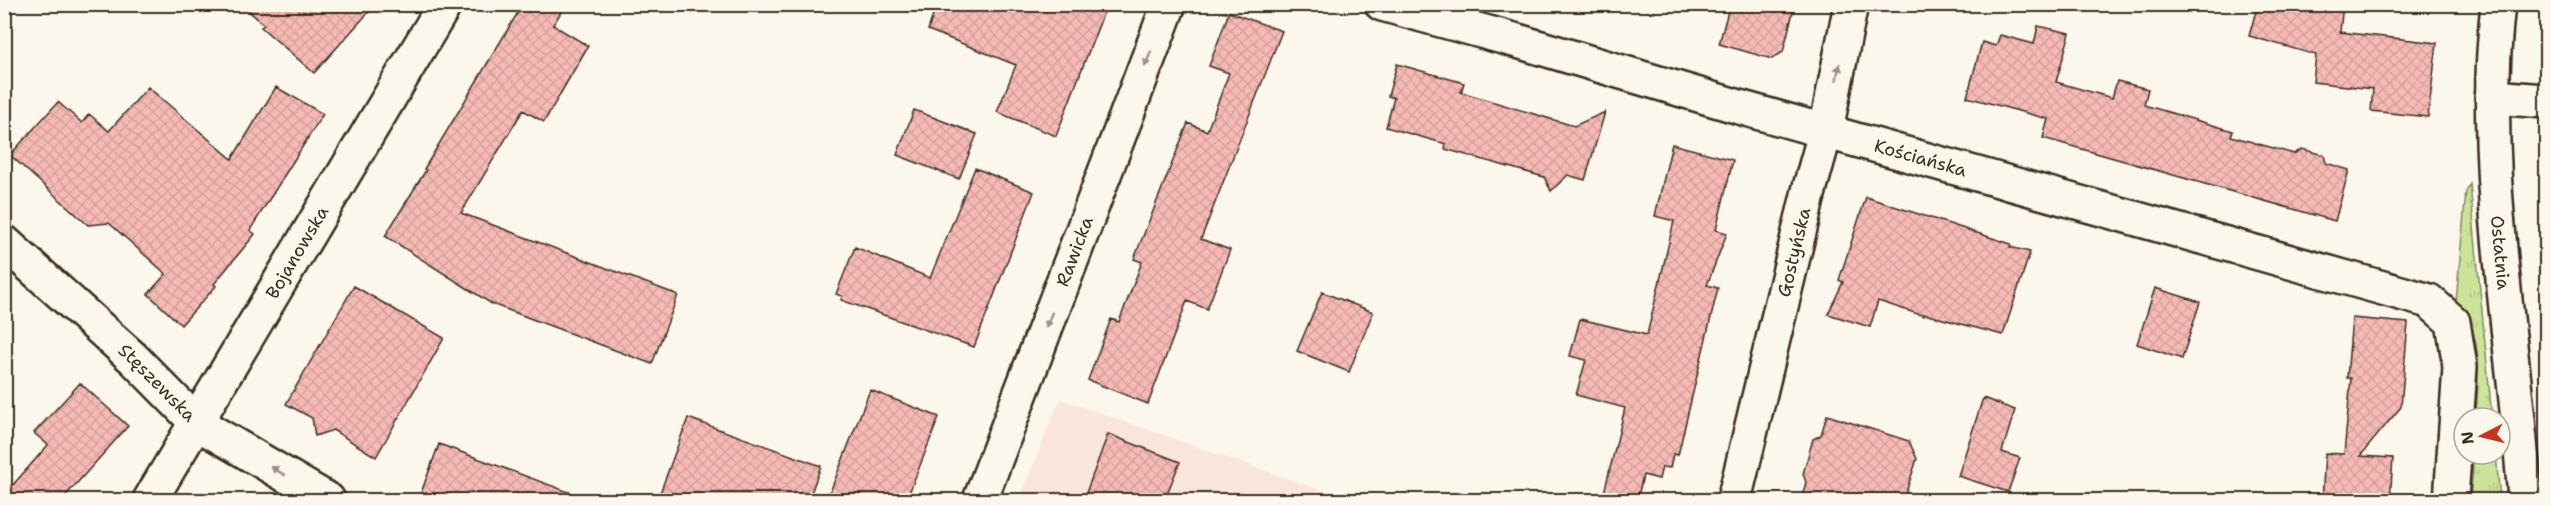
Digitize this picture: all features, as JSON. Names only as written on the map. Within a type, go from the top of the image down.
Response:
[{"type":"street","name":"Bojanowska","points":[[150,501],[445,4]]},
{"type":"street","name":"Rawicka","points":[[981,501],[1169,4]]},
{"type":"street","name":"Kościańska","points":[[1382,4],[2429,301],[2453,322],[2460,367],[2451,501]]},
{"type":"street","name":"Gostyńska","points":[[1734,501],[1810,187],[1826,130],[1851,4]]},
{"type":"street","name":"Ostatnia","points":[[2498,4],[2492,98],[2493,166],[2525,501]]},
{"type":"street","points":[[2492,98],[2547,101]]},
{"type":"street","name":"Stęszewska","points":[[4,242],[133,358],[197,423],[328,501]]},
{"type":"shaded area","points":[[1060,399],[1349,500],[1019,500]]},
{"type":"green space","points":[[2470,184],[2491,406],[2477,406],[2478,357],[2476,343],[2472,329],[2456,302],[2466,192]]},
{"type":"green space","points":[[2473,466],[2497,466],[2500,500],[2470,500]]},
{"type":"building","points":[[241,4],[376,4],[314,73],[261,27],[264,25]]},
{"type":"building","points":[[523,4],[566,4],[553,25],[588,46],[544,122],[523,110],[461,213],[678,295],[652,364],[492,304],[385,236]]},
{"type":"building","points":[[937,4],[1107,4],[1056,136],[997,112],[1016,65],[928,30]]},
{"type":"building","points":[[1730,4],[1795,4],[1783,52],[1772,59],[1719,44]]},
{"type":"building","points":[[2258,4],[2343,4],[2340,32],[2437,43],[2428,117],[2371,111],[2373,89],[2313,82],[2316,55],[2249,36]]},
{"type":"building","points":[[1229,12],[1282,31],[1201,239],[1230,250],[1207,309],[1187,301],[1148,404],[1088,380],[1111,319],[1119,322],[1142,262],[1134,259],[1188,123],[1207,131],[1229,73],[1209,66]]},
{"type":"building","points":[[2038,26],[2070,33],[2056,82],[2112,98],[2117,81],[2148,89],[2144,105],[2233,131],[2231,136],[2294,154],[2302,149],[2324,155],[2326,163],[2349,170],[2335,221],[2043,138],[2048,119],[1967,97],[1982,42],[1996,46],[2000,35],[2034,44]]},
{"type":"building","points":[[1397,64],[1464,83],[1461,92],[1574,126],[1605,112],[1585,180],[1568,175],[1551,191],[1544,177],[1445,149],[1446,144],[1386,127],[1394,98],[1388,96]]},
{"type":"building","points":[[148,87],[232,159],[276,87],[323,114],[250,230],[255,234],[214,284],[216,286],[181,325],[148,294],[166,274],[109,223],[88,225],[10,155],[58,102],[82,123],[89,114],[109,131]]},
{"type":"building","points":[[914,110],[977,134],[959,179],[897,155]]},
{"type":"building","points":[[1672,144],[1733,160],[1716,230],[1727,233],[1707,285],[1718,288],[1678,455],[1673,454],[1670,468],[1662,467],[1659,479],[1643,475],[1637,501],[1602,501],[1625,408],[1576,395],[1586,360],[1570,356],[1580,319],[1647,335],[1674,221],[1655,216]]},
{"type":"building","points":[[975,168],[1034,192],[974,347],[841,300],[842,296],[836,294],[855,247],[930,278]]},
{"type":"building","points":[[1866,197],[2030,252],[2003,335],[1924,314],[1924,316],[1878,301],[1870,327],[1828,314],[1843,282],[1839,280]]},
{"type":"building","points":[[354,286],[444,338],[376,457],[333,430],[315,436],[312,418],[286,404]]},
{"type":"building","points":[[2155,288],[2200,302],[2182,359],[2137,344]]},
{"type":"building","points":[[1322,292],[1373,312],[1349,372],[1297,351]]},
{"type":"building","points":[[2352,318],[2408,323],[2401,407],[2360,456],[2393,458],[2390,501],[2322,501],[2325,453],[2344,454],[2351,378],[2347,378]]},
{"type":"building","points":[[80,383],[128,426],[61,501],[4,501],[4,495],[48,445],[34,433]]},
{"type":"building","points":[[870,390],[939,417],[906,501],[853,501],[830,492]]},
{"type":"building","points":[[1983,398],[2015,410],[2002,452],[2020,458],[2008,492],[1958,476]]},
{"type":"building","points":[[1827,415],[1909,441],[1917,459],[1903,501],[1801,501],[1806,482],[1803,474],[1813,439],[1821,435]]},
{"type":"building","points":[[688,418],[821,466],[808,501],[657,501]]},
{"type":"building","points":[[1108,434],[1180,462],[1164,501],[1083,501]]},
{"type":"building","points":[[439,444],[582,497],[581,501],[418,501]]}]
